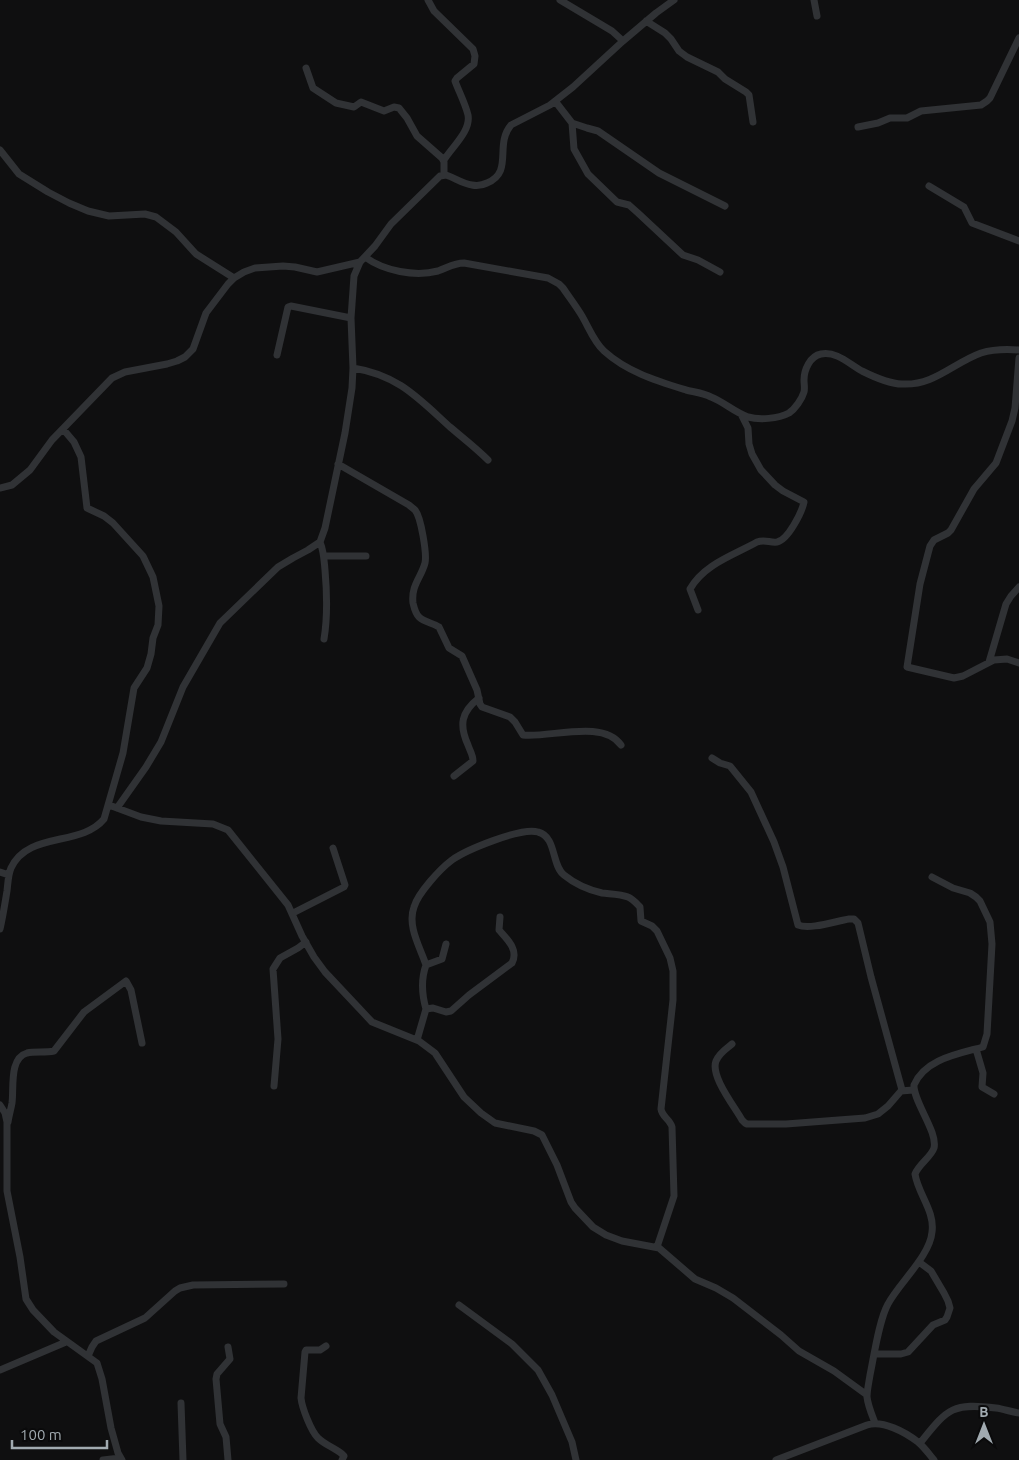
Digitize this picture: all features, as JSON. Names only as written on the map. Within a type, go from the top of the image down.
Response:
[{"type":"street","points":[[428,0],[434,11],[470,45],[475,56],[474,64],[455,81],[468,116],[467,126],[444,160],[444,175]]},
{"type":"street","points":[[560,0],[612,31],[623,41]]},
{"type":"street","points":[[117,808],[146,767],[160,742],[182,687],[220,623],[278,567],[320,542],[326,528],[348,418],[353,368],[351,318],[354,276],[363,260],[391,224],[436,180],[444,175],[471,186],[482,185],[494,180],[500,174],[502,168],[503,140],[507,130],[518,121],[550,105],[573,87],[646,21],[674,0]]},
{"type":"street","points":[[814,0],[817,16]]},
{"type":"street","points":[[646,21],[671,39],[679,51],[688,58],[718,72],[725,79],[746,92],[749,95],[753,122]]},
{"type":"street","points":[[858,127],[878,123],[890,118],[907,118],[921,111],[975,106],[985,103],[990,98],[1019,38]]},
{"type":"street","points":[[306,68],[313,88],[336,103],[354,107],[361,102],[384,111],[394,107],[400,108],[417,136],[444,160]]},
{"type":"street","points":[[555,100],[572,122],[574,149],[588,174],[618,202],[629,206],[638,213],[683,255],[698,260],[720,272]]},
{"type":"street","points":[[572,122],[598,130],[659,173],[725,206]]},
{"type":"street","points":[[0,150],[19,174],[48,192],[88,211],[109,216],[145,214],[156,217],[176,232],[196,254],[234,278]]},
{"type":"street","points":[[929,186],[966,208],[972,223],[1019,241]]},
{"type":"street","points":[[0,488],[16,483],[30,470],[52,440],[112,378],[125,372],[177,361],[189,353],[206,313],[234,278],[255,268],[291,267],[317,272],[363,260],[415,273],[426,273],[464,263],[548,278],[563,288],[582,316],[596,342],[609,356],[627,368],[643,375],[673,386],[711,396],[752,418],[768,418],[789,412],[804,392],[805,374],[811,361],[821,354],[834,354],[863,371],[884,380],[900,384],[920,384],[981,353],[995,350],[1019,350]]},
{"type":"street","points":[[276,355],[288,307],[291,306],[351,318]]},
{"type":"street","points":[[1019,358],[1015,408],[996,463],[966,501],[951,530],[934,540],[930,546],[920,584],[907,667],[954,678],[963,676],[994,660],[1013,660],[1019,663]]},
{"type":"street","points":[[353,368],[393,380],[404,386],[488,460]]},
{"type":"street","points":[[698,610],[690,589],[702,574],[716,563],[757,542],[762,540],[777,542],[783,539],[797,520],[804,502],[783,491],[761,470],[752,454],[748,428],[741,413]]},
{"type":"street","points":[[0,929],[10,870],[17,858],[28,849],[95,828],[104,819],[122,753],[134,688],[147,668],[153,638],[158,625],[159,606],[153,577],[143,556],[113,523],[104,516],[87,508],[81,457],[74,442],[63,429]]},
{"type":"street","points":[[338,464],[409,505],[418,515],[426,561],[413,590],[415,612],[424,621],[439,627],[449,648],[462,656],[482,707],[510,717],[523,734],[546,735],[592,731],[609,734],[617,739],[621,745]]},
{"type":"street","points":[[320,542],[324,556],[327,612],[324,639]]},
{"type":"street","points":[[324,556],[366,556]]},
{"type":"street","points":[[989,662],[1006,604],[1019,587]]},
{"type":"street","points":[[454,776],[473,761],[462,724],[468,709],[479,698]]},
{"type":"street","points":[[712,758],[730,766],[751,792],[774,842],[783,867],[798,925],[812,926],[849,918],[854,919],[858,923],[902,1090]]},
{"type":"street","points":[[109,805],[134,815],[156,820],[214,824],[228,830],[279,892],[293,913],[306,942],[325,972],[370,1020],[424,1044],[434,1053],[464,1096],[481,1114],[495,1123],[534,1130],[542,1135],[557,1165],[571,1202],[593,1227],[606,1235],[622,1241],[657,1248],[695,1279],[716,1288],[732,1298],[782,1335],[799,1351],[834,1371],[867,1396]]},
{"type":"street","points":[[417,1040],[426,1009],[422,996],[426,965],[414,933],[413,908],[416,900],[452,860],[491,841],[511,834],[540,832],[549,841],[559,869],[566,876],[589,889],[630,897],[640,907],[641,921],[652,926],[657,931],[670,958],[673,971],[673,1000],[667,1064],[660,1109],[672,1127],[674,1196],[657,1248]]},
{"type":"street","points":[[293,913],[344,887],[345,885],[333,848]]},
{"type":"street","points":[[0,872],[9,875]]},
{"type":"street","points":[[875,1423],[867,1396],[883,1315],[887,1304],[918,1262],[930,1241],[933,1228],[915,1174],[932,1151],[934,1145],[924,1114],[913,1090],[914,1085],[920,1075],[936,1062],[983,1047],[987,1034],[992,944],[990,922],[976,897],[932,877]]},
{"type":"street","points":[[426,1009],[433,1008],[446,1012],[451,1011],[514,960],[514,952],[509,941],[499,930],[500,918]]},
{"type":"street","points":[[274,1086],[278,1039],[273,969],[280,958],[306,942]]},
{"type":"street","points":[[426,965],[442,959],[446,944]]},
{"type":"street","points":[[103,1460],[121,1459],[111,1428],[99,1368],[88,1356],[66,1342],[43,1322],[26,1299],[18,1246],[6,1191],[7,1122],[12,1100],[14,1069],[18,1059],[26,1053],[54,1051],[84,1012],[126,981],[131,990],[142,1043]]},
{"type":"street","points":[[732,1044],[719,1055],[714,1064],[719,1083],[744,1123],[786,1124],[865,1118],[878,1114],[902,1090],[913,1090]]},
{"type":"street","points":[[976,1049],[983,1073],[982,1087],[994,1094]]},
{"type":"street","points":[[0,1105],[5,1113],[7,1122]]},
{"type":"street","points":[[874,1354],[901,1354],[912,1350],[933,1325],[945,1320],[947,1317],[950,1308],[944,1293],[931,1271],[918,1262]]},
{"type":"street","points":[[88,1356],[96,1341],[145,1318],[180,1288],[193,1285],[284,1284]]},
{"type":"street","points":[[459,1305],[512,1344],[538,1370],[552,1394],[572,1442],[576,1460]]},
{"type":"street","points":[[0,1370],[66,1342]]},
{"type":"street","points":[[326,1346],[320,1350],[306,1350],[304,1352],[301,1398],[305,1415],[319,1439],[342,1454],[344,1456],[342,1460]]},
{"type":"street","points":[[228,1347],[230,1359],[217,1374],[216,1379],[220,1424],[226,1436],[228,1460]]},
{"type":"street","points":[[181,1403],[183,1460]]},
{"type":"street","points":[[920,1443],[941,1418],[951,1410],[974,1406],[1004,1409],[1019,1413]]},
{"type":"street","points":[[776,1460],[875,1423],[904,1433],[920,1443],[934,1460]]}]
